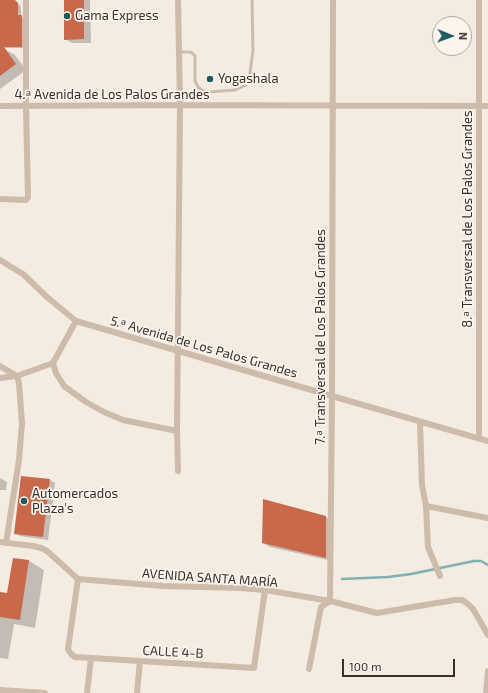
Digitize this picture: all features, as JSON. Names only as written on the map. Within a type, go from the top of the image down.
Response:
[{"type":"street","points":[[0,199],[26,200],[28,197],[26,0]]},
{"type":"street","points":[[178,0],[180,105],[177,350],[178,471]]},
{"type":"street","name":"7.ª Transversal de Los Palos Grandes","points":[[330,601],[333,106],[332,0]]},
{"type":"street","name":"8.ª Transversal de Los Palos Grandes","points":[[479,0],[479,438]]},
{"type":"street","name":"4.ª Avenida de Los Palos Grandes","points":[[0,106],[488,106]]},
{"type":"street","name":"5.ª Avenida de Los Palos Grandes","points":[[0,260],[24,274],[47,297],[76,321],[488,441]]},
{"type":"street","points":[[0,378],[17,376],[53,363],[76,321]]},
{"type":"street","points":[[53,363],[64,386],[98,409],[123,420],[177,431]]},
{"type":"street","points":[[0,366],[17,376],[20,383],[22,423],[20,460],[3,542],[42,548],[78,579]]},
{"type":"street","points":[[420,422],[422,485],[426,506],[428,547],[440,576]]},
{"type":"street","points":[[426,506],[488,518]]},
{"type":"street","name":"AVENIDA SANTA MARÍA","points":[[78,579],[163,586],[265,590],[330,601],[377,613],[446,601],[462,600],[473,609],[488,635]]},
{"type":"street","name":"CALLE 4-B","points":[[78,579],[68,649],[75,657],[254,668],[265,590]]},
{"type":"street","points":[[309,669],[321,607],[330,601]]},
{"type":"street","points":[[87,693],[91,658]]},
{"type":"street","points":[[137,693],[140,661]]},
{"type":"street","points":[[486,693],[488,671]]},
{"type":"street","points":[[0,690],[45,693]]},
{"type":"lane","points":[[179,52],[191,52],[195,56],[195,81],[198,87],[203,91],[235,90],[246,85],[250,73],[252,51],[252,0]]},
{"type":"building","points":[[0,0],[15,0],[18,3],[18,15],[22,15],[22,47],[4,47],[16,64],[0,76]]},
{"type":"building","points":[[64,0],[84,0],[84,39],[64,40]]},
{"type":"building","points":[[21,476],[50,479],[43,537],[14,534]]},
{"type":"building","points":[[263,499],[326,516],[326,558],[262,543]]},
{"type":"building","points":[[13,558],[29,560],[20,620],[0,617],[0,592],[7,593]]},
{"type":"waterway","points":[[342,579],[388,577],[411,574],[474,561],[481,561],[488,565]]},
{"type":"place","name":"Gama Express","points":[[67,16]]},
{"type":"place","name":"Yogashala","points":[[210,79]]},
{"type":"place","name":"Automercados Plaza's","points":[[24,501]]}]
